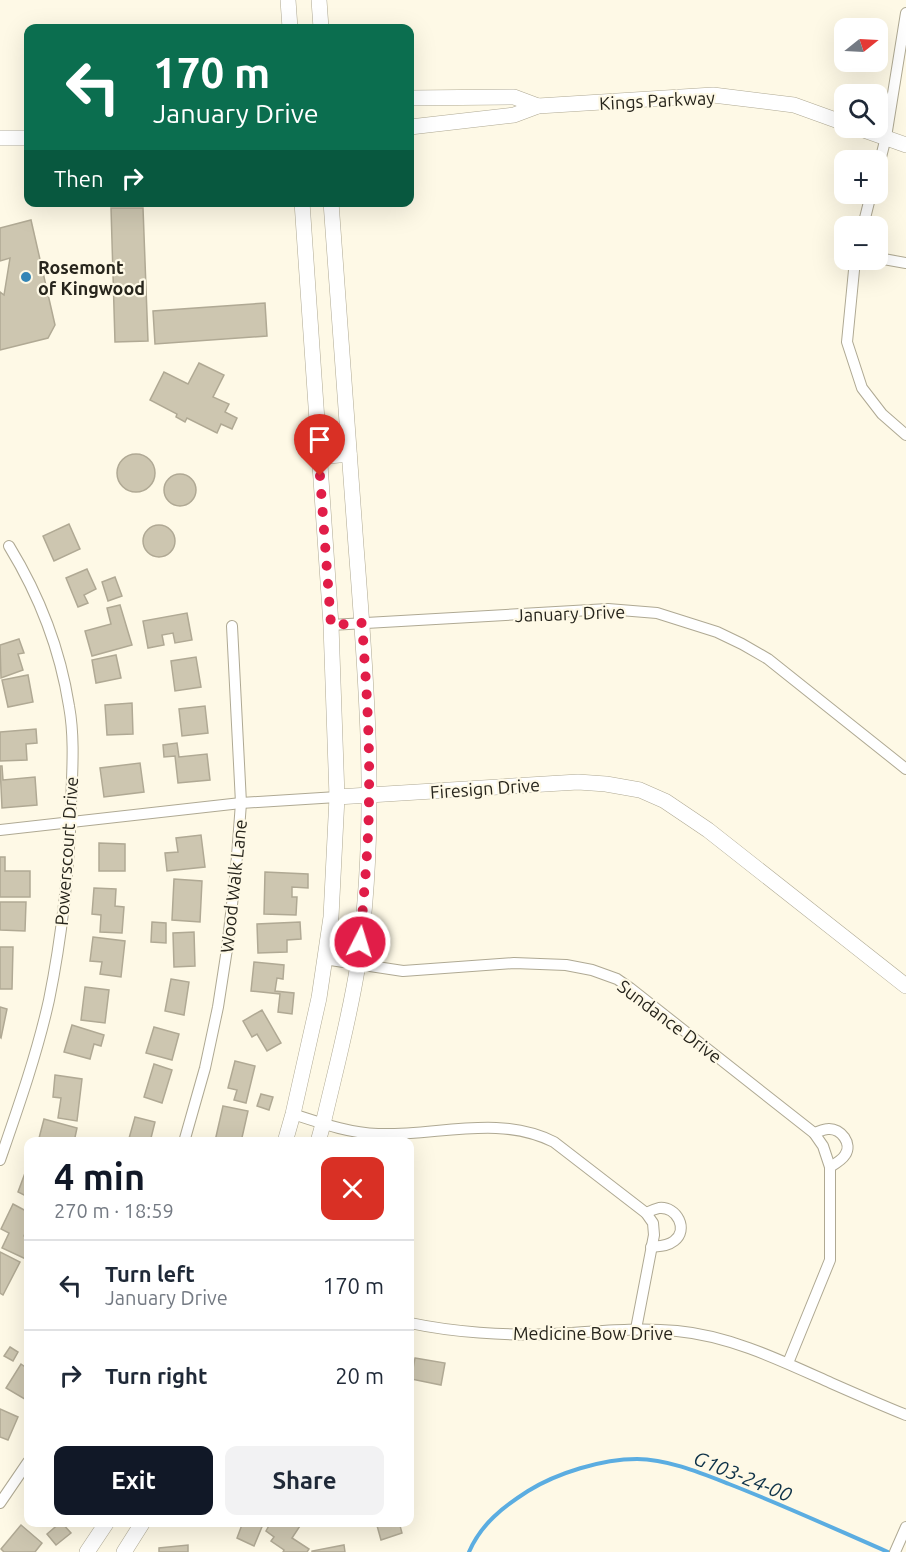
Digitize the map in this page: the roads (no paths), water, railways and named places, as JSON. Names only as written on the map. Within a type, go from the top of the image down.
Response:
[{"type":"main road","points":[[288,0],[290,24]]},
{"type":"main road","points":[[319,0],[321,24]]},
{"type":"main road","name":"Kings Parkway","points":[[414,127],[514,116],[538,106],[713,95],[794,105],[834,119]]},
{"type":"main road","name":"Kings Parkway","points":[[414,98],[514,97],[538,106]]},
{"type":"main road","points":[[0,138],[24,138]]},
{"type":"main road","points":[[888,138],[906,145]]},
{"type":"main road","points":[[286,1137],[319,998],[331,917],[338,797],[331,625],[302,207]]},
{"type":"main road","points":[[319,1137],[358,965],[366,870],[369,796],[362,623],[331,207]]},
{"type":"main road","points":[[319,457],[349,454]]},
{"type":"main road","name":"Firesign Drive","points":[[338,797],[578,783],[606,784],[640,790],[665,801],[708,830],[906,986]]},
{"type":"main road","points":[[87,1552],[104,1527]]},
{"type":"main road","points":[[124,1552],[140,1527]]},
{"type":"street","points":[[888,125],[906,13]]},
{"type":"street","points":[[888,260],[906,263]]},
{"type":"street","points":[[854,270],[847,342],[862,388],[882,414],[906,435]]},
{"type":"street","name":"Powerscourt Drive","points":[[0,1160],[22,1097],[49,1000],[67,887],[73,748],[70,709],[62,668],[34,591],[9,546]]},
{"type":"street","name":"January Drive","points":[[331,625],[608,609],[657,613],[717,632],[768,659],[906,769]]},
{"type":"street","name":"Wood Walk Lane","points":[[185,1137],[205,1068],[228,949],[241,803],[232,626]]},
{"type":"street","name":"Firesign Drive","points":[[0,830],[70,824],[241,803],[338,797]]},
{"type":"street","name":"Sundance Drive","points":[[324,959],[403,971],[514,963],[566,965],[592,970],[618,979],[814,1133],[823,1146],[830,1167],[830,1260],[788,1363]]},
{"type":"street","points":[[293,1114],[353,1131],[379,1134],[490,1126],[538,1134],[554,1142],[646,1213],[653,1223],[651,1247],[636,1329]]},
{"type":"street","points":[[814,1133],[827,1129],[832,1130],[842,1134],[847,1142],[848,1149],[845,1156],[830,1167]]},
{"type":"street","points":[[646,1213],[659,1208],[671,1211],[676,1215],[681,1229],[675,1241],[668,1245],[651,1247]]},
{"type":"street","name":"Medicine Bow Drive","points":[[414,1324],[511,1334],[636,1329],[677,1331],[715,1337],[788,1363],[906,1415]]},
{"type":"street","points":[[0,1503],[24,1468]]},
{"type":"street","points":[[895,1552],[906,1527]]},
{"type":"waterway","name":"G103-24-00","points":[[469,1552],[480,1533],[494,1517],[540,1484],[595,1464],[637,1459],[672,1464],[707,1475],[888,1552]]},
{"type":"place","name":"Rosemont of Kingwood","points":[[26,277]]}]
